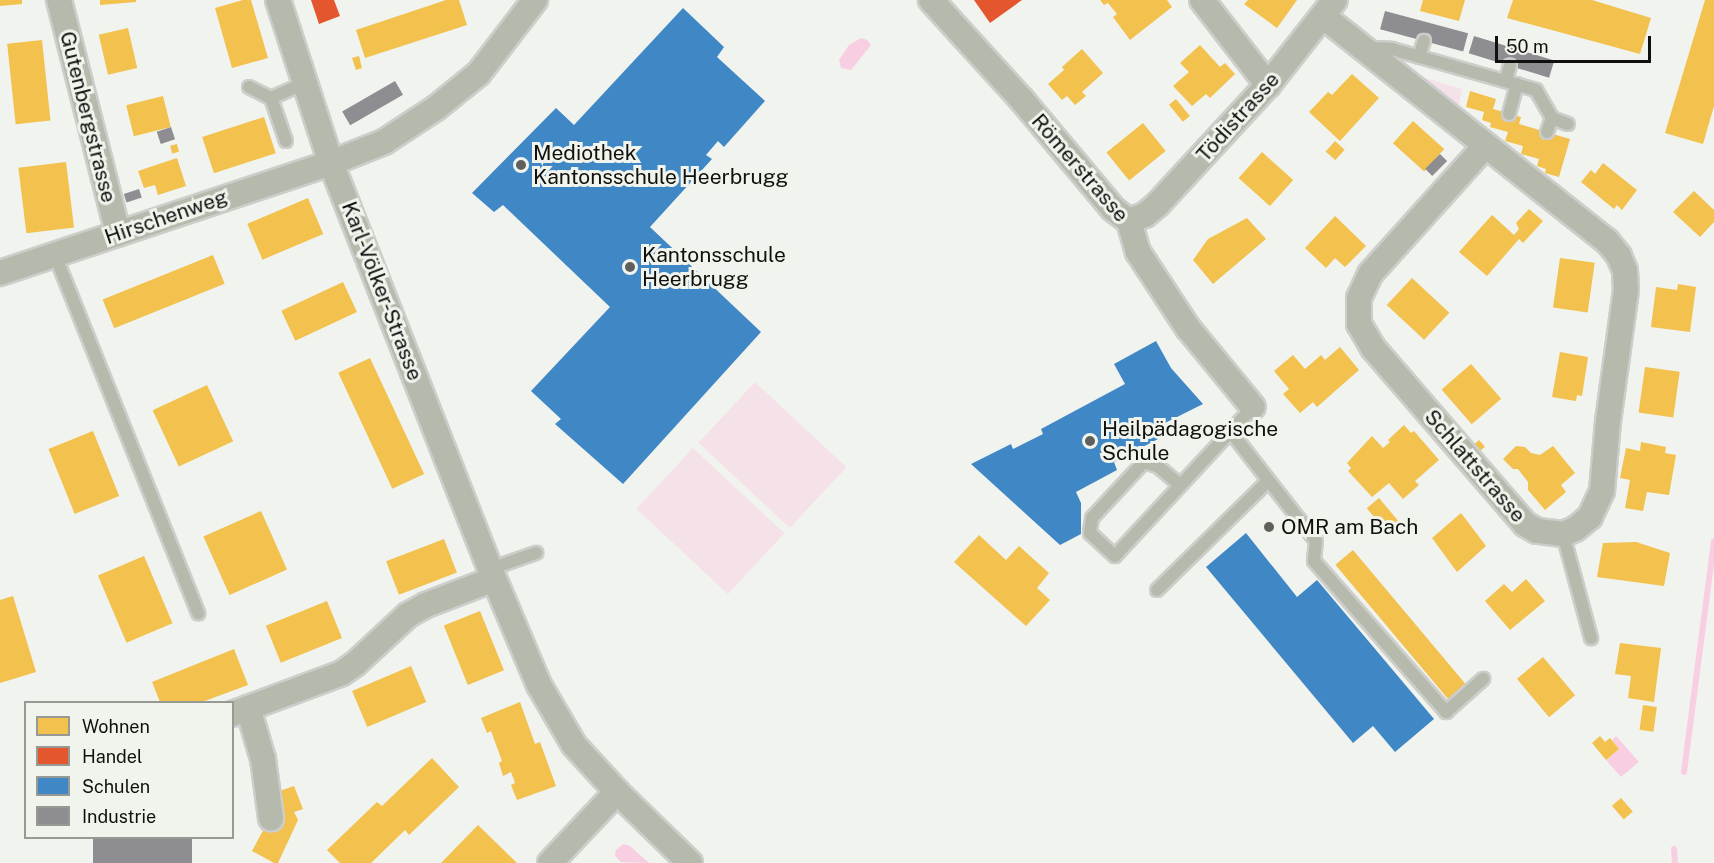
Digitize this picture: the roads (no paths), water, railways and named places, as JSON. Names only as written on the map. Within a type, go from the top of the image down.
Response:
[{"type":"street","name":"Gutenbergstrasse","points":[[59,0],[118,234]]},
{"type":"street","name":"Karl-Völker-Strasse","points":[[278,0],[331,163],[492,574],[545,695],[574,745],[617,792],[690,863]]},
{"type":"street","name":"Hirschenweg","points":[[0,273],[331,163],[384,142],[436,108],[479,73],[535,0]]},
{"type":"street","name":"Römerstrasse","points":[[931,0],[1022,100],[1113,209],[1129,221],[1138,252],[1188,327],[1253,407]]},
{"type":"street","points":[[1202,0],[1268,85]]},
{"type":"street","name":"Tödistrasse","points":[[1129,221],[1145,215],[1158,204],[1268,85],[1330,8]]},
{"type":"street","points":[[1330,8],[1364,48],[1607,241],[1619,256],[1625,271],[1626,290],[1608,421],[1602,491],[1590,517],[1575,529],[1563,534]]},
{"type":"street","name":"Schlattstrasse","points":[[1486,145],[1370,274],[1359,297],[1359,324],[1373,348],[1525,524],[1537,531],[1563,534]]},
{"type":"street","points":[[271,818],[263,759],[240,711],[342,673],[355,664],[408,615],[426,604],[492,574]]},
{"type":"street","points":[[550,863],[617,792]]},
{"type":"lane","points":[[1419,57],[1424,41]]},
{"type":"lane","points":[[1364,48],[1392,49],[1536,90],[1552,118],[1568,124]]},
{"type":"lane","points":[[1509,114],[1512,83],[1510,65]]},
{"type":"lane","points":[[271,98],[304,83]]},
{"type":"lane","points":[[249,87],[271,98],[286,141]]},
{"type":"lane","points":[[1547,132],[1552,118]]},
{"type":"lane","points":[[55,255],[198,613]]},
{"type":"lane","points":[[0,267],[0,273]]},
{"type":"lane","points":[[1180,485],[1157,465],[1144,462],[1087,518],[1090,533],[1115,556],[1253,407]]},
{"type":"lane","points":[[1231,432],[1316,541],[1314,561],[1446,712],[1484,679]]},
{"type":"lane","points":[[1157,590],[1268,481]]},
{"type":"lane","points":[[1563,534],[1591,638]]},
{"type":"lane","points":[[492,574],[536,553]]},
{"type":"waterway","points":[[1684,772],[1714,541]]},
{"type":"waterway","points":[[1674,849],[1675,863]]},
{"type":"place","name":"Mediothek Kantonsschule Heerbrugg","points":[[521,165]]},
{"type":"place","name":"Kantonsschule Heerbrugg","points":[[630,267]]},
{"type":"place","name":"Heilpädagogische Schule","points":[[1090,441]]},
{"type":"place","name":"OMR am Bach","points":[[1269,527]]}]
